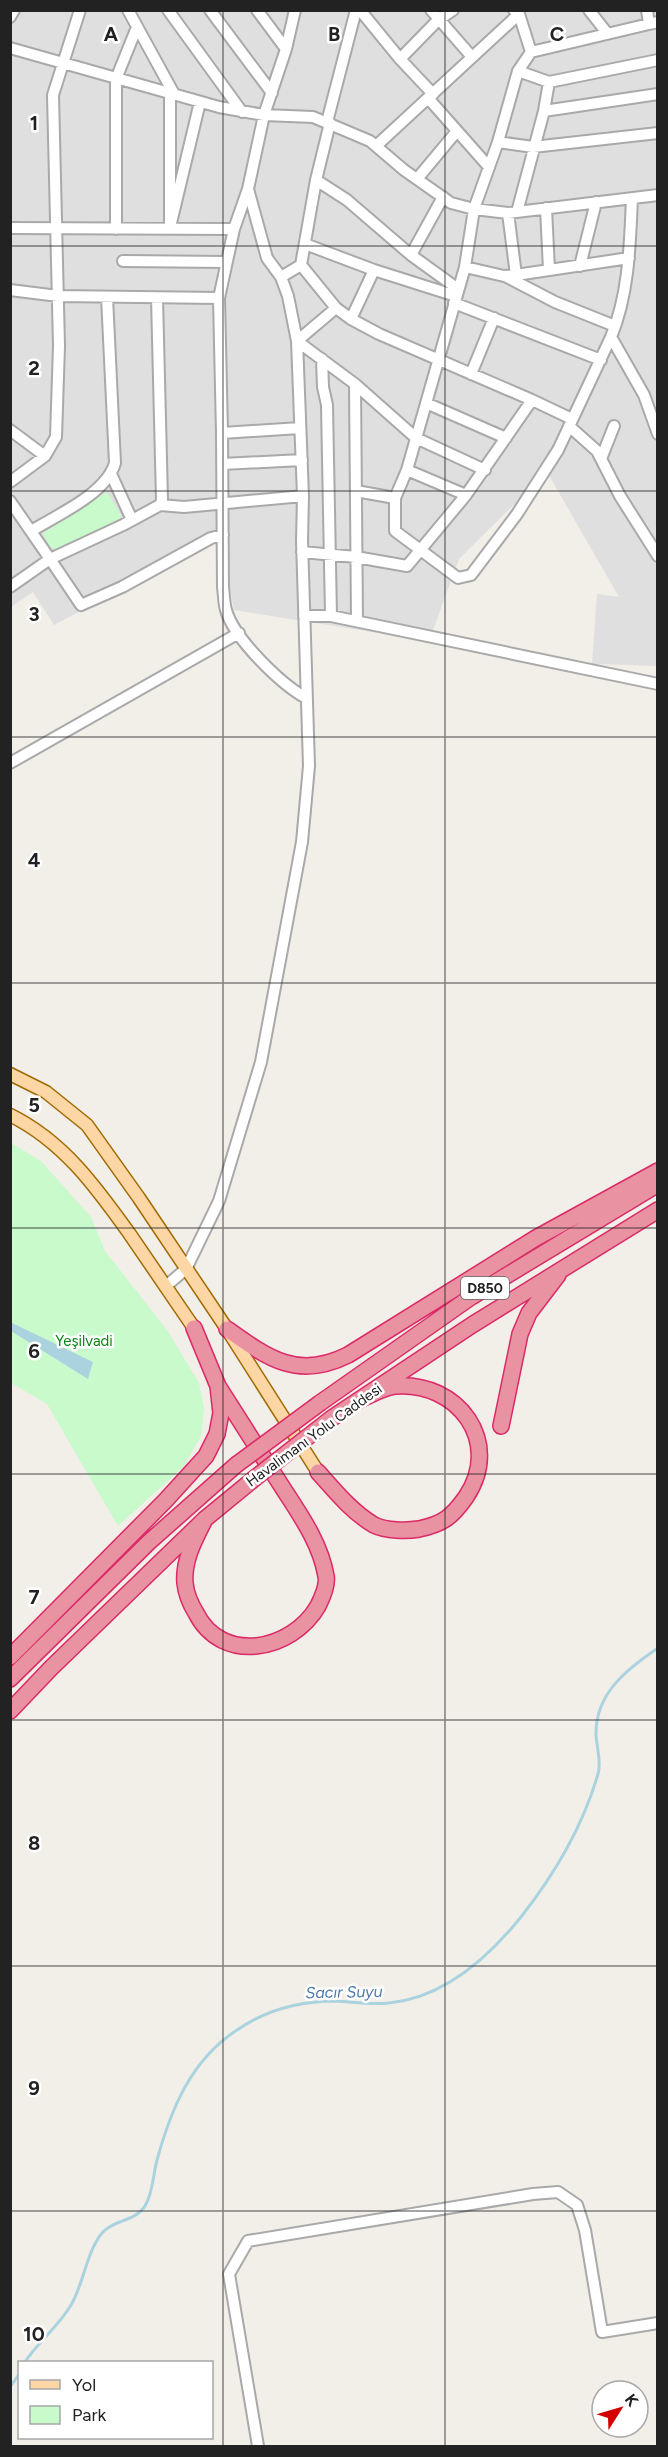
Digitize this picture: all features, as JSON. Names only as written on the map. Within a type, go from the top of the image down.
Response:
[{"type":"highway","points":[[227,1329],[274,1359],[297,1366],[315,1367],[329,1364],[375,1339],[536,1238],[657,1171]]},
{"type":"highway","name":"Havalimanı Yolu Caddesi","points":[[10,1679],[149,1542],[236,1465],[471,1297],[657,1184]]},
{"type":"highway","name":"Havalimanı Yolu Caddesi","points":[[10,1711],[51,1668],[205,1519],[332,1418],[564,1267],[657,1210]]},
{"type":"highway","points":[[501,1426],[520,1334],[529,1313],[564,1267]]},
{"type":"highway","points":[[194,1328],[218,1386],[315,1538],[327,1578],[322,1599],[300,1628],[284,1639],[265,1646],[247,1647],[230,1644],[214,1636],[201,1623],[191,1606],[185,1584],[186,1562],[205,1519]]},
{"type":"highway","points":[[10,1657],[165,1501],[206,1456],[217,1434],[221,1413],[218,1386]]},
{"type":"highway","points":[[318,1472],[345,1502],[376,1526],[408,1531],[432,1526],[453,1515],[472,1487],[479,1470],[480,1452],[475,1432],[466,1414],[454,1402],[436,1391],[416,1386],[392,1386],[361,1399]]},
{"type":"main road","points":[[10,1074],[46,1092],[87,1125],[227,1329],[318,1472]]},
{"type":"main road","points":[[10,1115],[29,1124],[55,1143],[93,1183],[194,1328]]},
{"type":"street","points":[[10,17],[14,10]]},
{"type":"street","points":[[10,482],[45,456],[56,437],[60,346],[53,95],[80,10]]},
{"type":"street","points":[[128,10],[172,94],[170,227]]},
{"type":"street","points":[[168,10],[242,112]]},
{"type":"street","points":[[210,10],[272,93]]},
{"type":"street","points":[[257,10],[286,49]]},
{"type":"street","points":[[295,10],[286,49],[264,115],[248,189],[234,229],[219,298],[223,587],[226,612],[249,649],[285,683],[306,698]]},
{"type":"street","points":[[358,10],[489,167]]},
{"type":"street","points":[[280,277],[301,265],[316,180],[358,10]]},
{"type":"street","points":[[400,59],[435,15],[453,10]]},
{"type":"street","points":[[589,10],[607,33]]},
{"type":"street","points":[[632,198],[629,258],[613,332],[601,360],[558,450],[517,514],[471,574],[458,578],[395,531],[395,498],[407,470],[465,267],[474,208],[498,142],[518,71],[531,52],[653,23],[647,10]]},
{"type":"street","points":[[376,146],[517,12],[531,52]]},
{"type":"street","points":[[435,15],[472,57]]},
{"type":"street","points":[[116,229],[116,79],[137,27]]},
{"type":"street","points":[[10,48],[62,65],[242,112],[313,117],[370,141],[417,179],[452,203],[474,208],[513,212],[657,195]]},
{"type":"street","points":[[518,71],[549,82],[657,60]]},
{"type":"street","points":[[516,275],[513,212],[544,111],[549,82]]},
{"type":"street","points":[[544,111],[657,94]]},
{"type":"street","points":[[170,227],[200,102]]},
{"type":"street","points":[[417,179],[458,131]]},
{"type":"street","points":[[498,142],[533,147],[657,133]]},
{"type":"street","points":[[316,180],[347,200],[456,296],[494,318],[601,360]]},
{"type":"street","points":[[166,1286],[186,1269],[219,1201],[261,1062],[302,842],[309,766],[297,341],[288,296],[280,277],[267,258],[248,189]]},
{"type":"street","points":[[411,255],[443,197]]},
{"type":"street","points":[[580,266],[596,202]]},
{"type":"street","points":[[546,208],[549,270]]},
{"type":"street","points":[[10,228],[234,229]]},
{"type":"street","points":[[305,244],[374,270],[456,296]]},
{"type":"street","points":[[504,276],[629,258]]},
{"type":"street","points":[[123,261],[226,262]]},
{"type":"street","points":[[301,265],[336,308],[351,319],[379,334],[532,400],[571,423],[597,451],[637,526],[657,556]]},
{"type":"street","points":[[465,267],[504,276],[613,332],[644,395],[657,434]]},
{"type":"street","points":[[351,319],[374,270]]},
{"type":"street","points":[[10,290],[58,296],[219,298]]},
{"type":"street","points":[[32,531],[89,496],[111,474],[115,463],[107,297]]},
{"type":"street","points":[[157,298],[162,500],[160,505]]},
{"type":"street","points":[[297,341],[336,308]]},
{"type":"street","points":[[471,374],[494,318]]},
{"type":"street","points":[[297,341],[355,384],[416,438],[485,470]]},
{"type":"street","points":[[322,359],[322,387],[327,405],[331,616]]},
{"type":"street","points":[[355,384],[357,621]]},
{"type":"street","points":[[302,552],[356,557],[407,566],[485,470],[532,400]]},
{"type":"street","points":[[426,403],[506,438]]},
{"type":"street","points":[[601,459],[614,426]]},
{"type":"street","points":[[222,433],[300,428]]},
{"type":"street","points":[[10,430],[45,456]]},
{"type":"street","points":[[222,464],[302,460]]},
{"type":"street","points":[[407,470],[466,495]]},
{"type":"street","points":[[111,474],[132,520]]},
{"type":"street","points":[[356,491],[395,498]]},
{"type":"street","points":[[10,587],[50,559],[160,505],[184,507],[303,496]]},
{"type":"street","points":[[10,501],[81,605],[122,587],[211,538],[223,535]]},
{"type":"street","points":[[304,616],[331,616],[357,621],[657,684]]},
{"type":"street","points":[[10,763],[239,633]]},
{"type":"street","points":[[258,2446],[229,2274],[248,2241],[533,2194],[558,2192],[577,2205],[585,2230],[602,2332],[657,2323]]},
{"type":"shaded area","points":[[11,11],[657,11],[657,666],[592,664],[597,594],[619,597],[547,472],[459,559],[429,641],[234,610],[220,538],[54,625],[33,592],[11,607]]},
{"type":"green space","points":[[107,492],[122,517],[65,548],[56,551],[49,546],[43,533]]},
{"type":"green space","name":"Yeşilvadi","points":[[11,1143],[41,1161],[91,1217],[105,1251],[167,1330],[199,1383],[204,1408],[201,1436],[184,1466],[118,1526],[47,1404],[11,1383]]},
{"type":"water","points":[[10,1322],[93,1362],[88,1379],[11,1331]]},
{"type":"waterway","name":"Sacır Suyu","points":[[26,2361],[71,2305],[92,2250],[102,2233],[112,2225],[136,2215],[145,2206],[157,2160],[176,2104],[195,2071],[221,2042],[248,2023],[284,2008],[336,2001],[389,2003],[409,2000],[428,1993],[446,1984],[479,1961],[508,1932],[556,1867],[576,1831],[592,1793],[599,1769],[597,1719],[607,1694],[615,1683],[658,1648]]},
{"type":"waterway","name":"Sacır Suyu","points":[[10,2387],[18,2376]]}]
